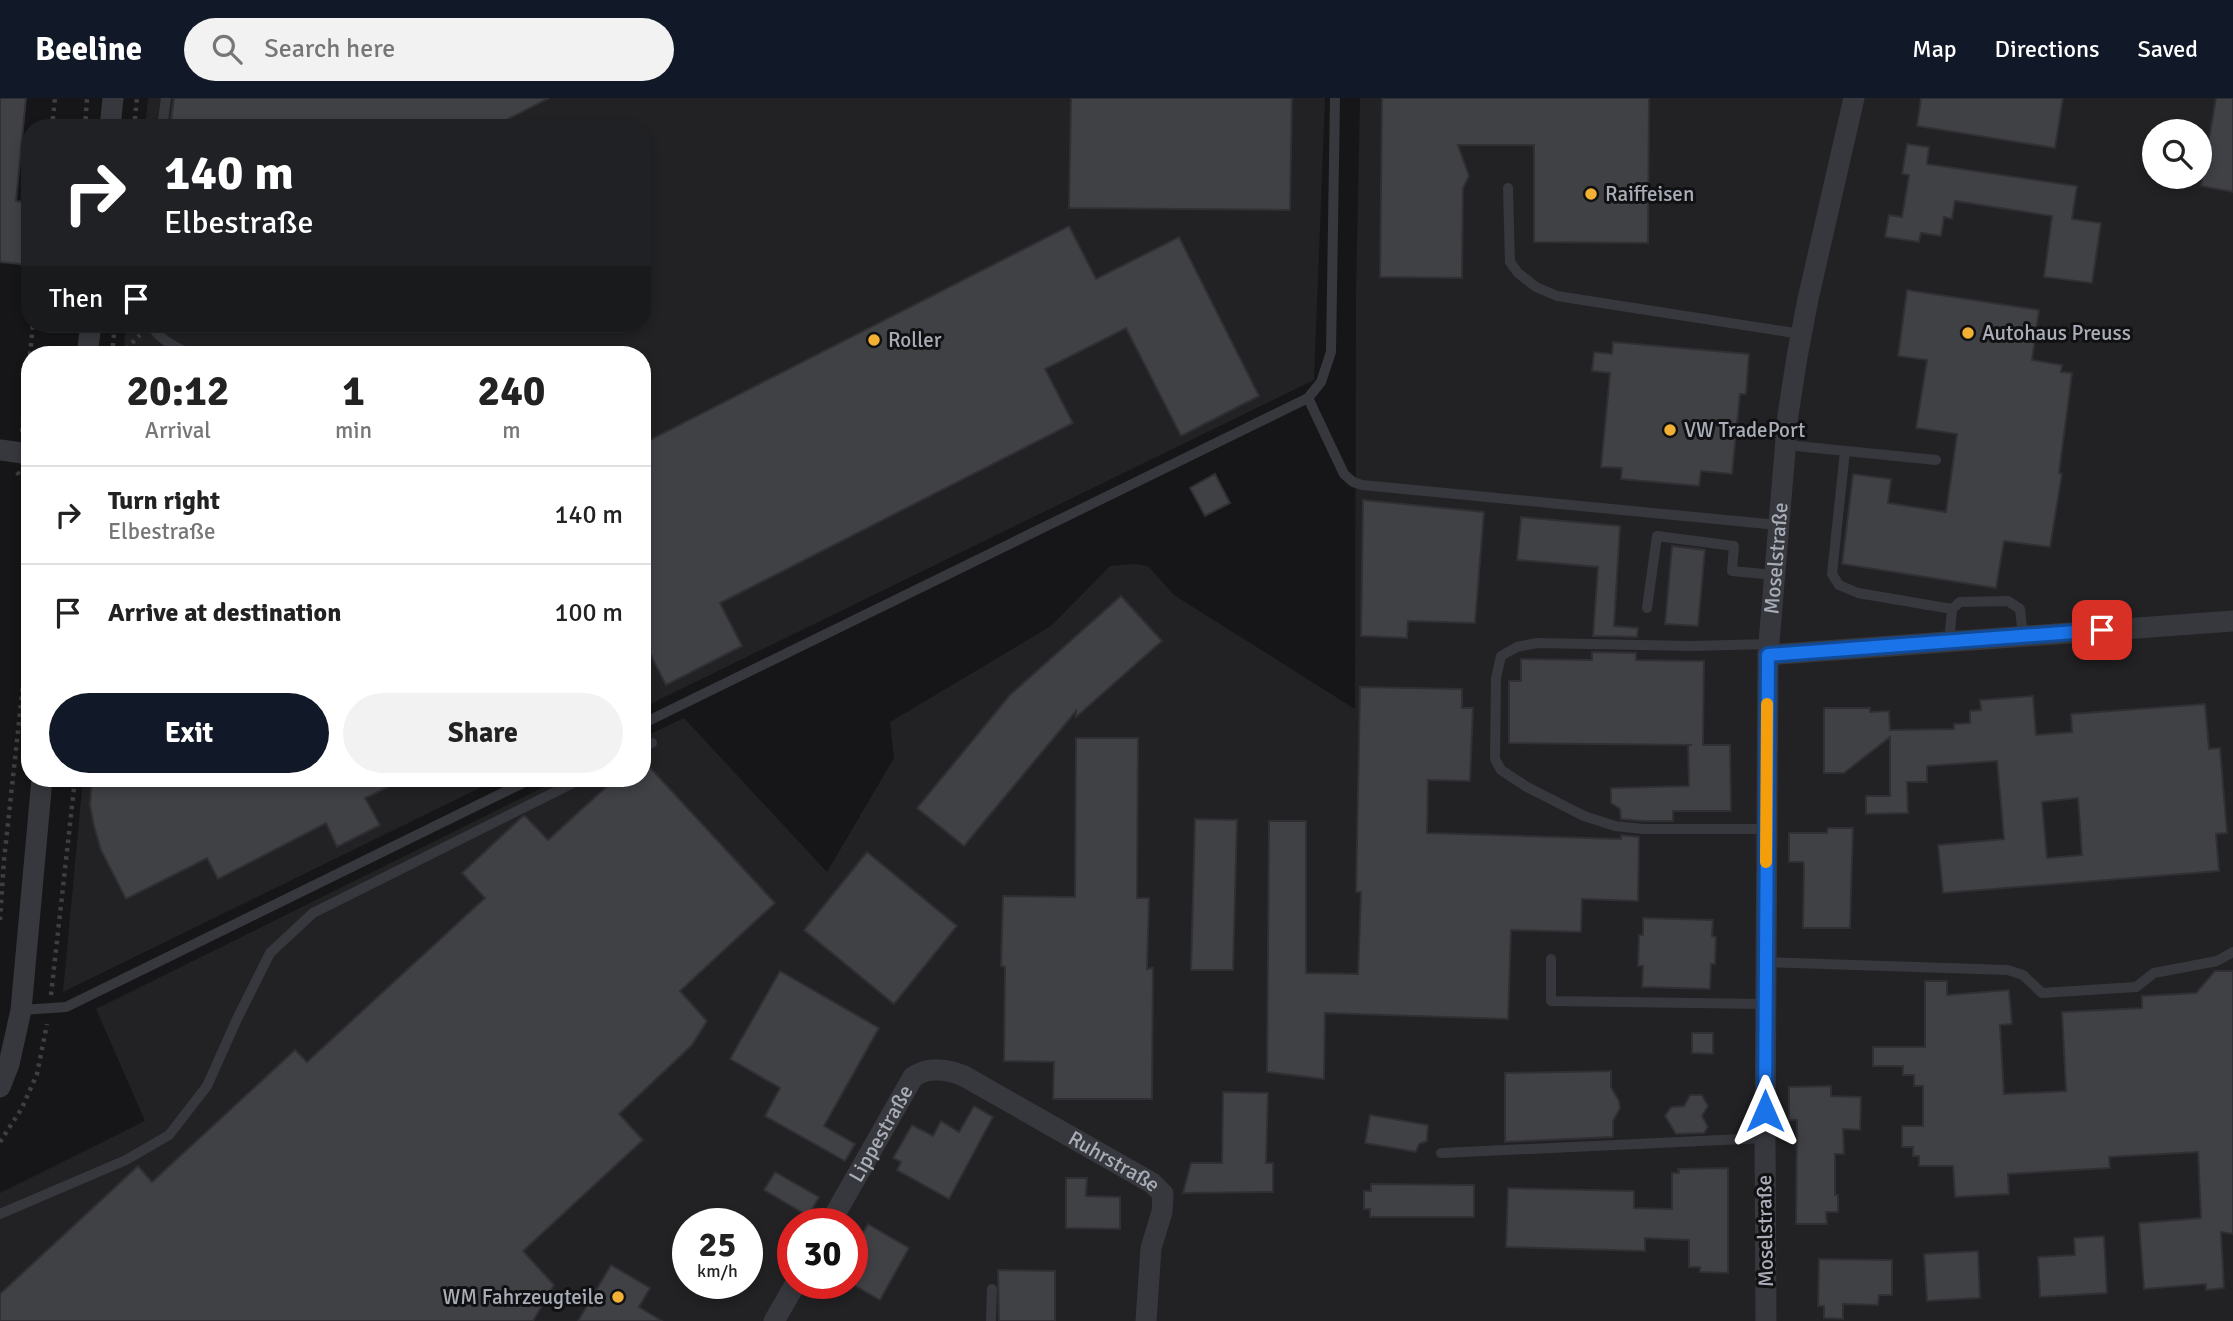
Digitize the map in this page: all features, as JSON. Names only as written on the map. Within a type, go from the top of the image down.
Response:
[{"type":"street","points":[[111,119],[113,98]]},
{"type":"street","name":"Moselstraße","points":[[1766,1321],[1768,650],[1786,445],[1801,334],[1854,98]]},
{"type":"street","points":[[0,450],[21,453]]},
{"type":"street","points":[[1768,650],[1949,643],[2233,621]]},
{"type":"street","points":[[0,1087],[9,1064],[20,1010],[41,787]]},
{"type":"street","name":"Lippestraße","points":[[839,1208],[913,1077],[922,1070],[950,1070]]},
{"type":"street","name":"Ruhrstraße","points":[[950,1070],[1152,1183],[1163,1194],[1162,1212],[1151,1248],[1146,1321]]},
{"type":"street","points":[[774,1321],[787,1299]]},
{"type":"lane","points":[[163,119],[166,98]]},
{"type":"lane","points":[[651,720],[1308,398],[1321,382],[1331,352],[1335,98]]},
{"type":"lane","points":[[1508,188],[1510,262],[1518,273],[1536,287],[1557,296],[1801,334]]},
{"type":"lane","points":[[155,333],[172,346]]},
{"type":"lane","points":[[1308,398],[1344,474],[1353,482],[1362,485],[1778,525]]},
{"type":"lane","points":[[1786,445],[1936,460]]},
{"type":"lane","points":[[1845,451],[1832,573],[1839,585],[1858,593],[1952,609]]},
{"type":"lane","points":[[1647,608],[1657,536],[1734,546],[1732,571],[1774,575]]},
{"type":"lane","points":[[1949,643],[1952,609],[1960,602],[2008,600],[2020,609],[2023,636]]},
{"type":"lane","points":[[1766,830],[1643,829],[1615,826],[1584,816],[1527,787],[1501,770],[1495,759],[1496,678],[1501,656],[1517,647],[1537,643],[1768,650]]},
{"type":"lane","points":[[20,1010],[66,1007],[515,787]]},
{"type":"lane","points":[[0,1214],[126,1160],[169,1135],[207,1086],[270,953],[313,913],[565,787]]},
{"type":"lane","points":[[1766,962],[2008,970],[2023,975],[2042,993],[2136,987],[2154,973],[2217,961],[2233,952]]},
{"type":"lane","points":[[1551,959],[1551,1001],[1765,1004]]},
{"type":"lane","points":[[1441,1153],[1765,1138]]},
{"type":"lane","points":[[991,1321],[992,1289]]},
{"type":"path","points":[[53,119],[55,98]]},
{"type":"path","points":[[86,119],[87,98]]},
{"type":"path","points":[[135,119],[137,98]]},
{"type":"path","points":[[129,346],[141,333]]},
{"type":"path","points":[[0,920],[2,860],[21,698]]},
{"type":"path","points":[[0,1142],[22,1108],[37,1074],[50,1009],[74,787]]},
{"type":"shaded area","points":[[148,98],[1325,98],[1314,380],[651,704],[651,346],[124,346],[125,333],[651,333],[651,119],[146,119]]},
{"type":"shaded area","points":[[1360,98],[2233,98],[2233,1321],[0,1321],[0,1193],[145,1121],[96,1009],[544,787],[651,787],[651,734],[684,718],[827,872],[894,758],[890,722],[1051,626],[1110,566],[1148,566],[1174,595],[1355,709],[1356,296]]},
{"type":"shaded area","points":[[82,787],[482,787],[63,992]]},
{"type":"building","points":[[0,98],[26,98],[24,119],[21,119],[16,201],[21,201],[21,264],[0,262]]},
{"type":"building","points":[[174,98],[549,98],[508,119],[171,119]]},
{"type":"building","points":[[1071,98],[1292,98],[1290,210],[1069,208]]},
{"type":"building","points":[[1382,98],[1649,98],[1648,243],[1534,242],[1534,145],[1458,145],[1469,176],[1463,188],[1462,278],[1380,277]]},
{"type":"building","points":[[1921,98],[2063,98],[2055,148],[1917,126]]},
{"type":"building","points":[[2216,98],[2233,98],[2233,192],[2212,188],[2212,121]]},
{"type":"building","points":[[1907,144],[1929,147],[1927,164],[2077,186],[2072,219],[2101,223],[2092,283],[2044,277],[2052,216],[1955,201],[1952,219],[1944,217],[1941,236],[1921,233],[1919,242],[1885,237],[1889,215],[1902,217],[1909,175],[1902,174]]},
{"type":"building","points":[[1069,226],[1096,279],[1179,237],[1259,396],[1181,436],[1126,328],[1045,369],[1073,423],[720,603],[742,646],[666,685],[651,656],[651,439]]},
{"type":"building","points":[[1907,290],[2039,310],[2032,360],[2062,365],[2061,372],[2072,373],[2059,473],[2062,474],[2050,547],[2004,541],[1996,588],[1842,564],[1853,474],[1891,479],[1888,503],[1946,512],[1957,434],[1916,428],[1927,360],[1898,356]]},
{"type":"building","name":"VW TradePort","points":[[1613,342],[1749,354],[1746,394],[1740,394],[1732,474],[1701,471],[1699,486],[1621,479],[1622,468],[1601,467],[1610,373],[1592,371],[1594,352],[1612,354]]},
{"type":"building","points":[[1215,474],[1230,503],[1205,516],[1190,488]]},
{"type":"building","points":[[1363,500],[1484,512],[1475,623],[1408,621],[1407,638],[1361,636]]},
{"type":"building","points":[[1521,517],[1620,526],[1614,626],[1638,628],[1637,637],[1593,636],[1598,567],[1517,560]]},
{"type":"building","points":[[1672,546],[1705,550],[1698,626],[1665,624]]},
{"type":"building","points":[[1121,596],[1162,641],[1076,717],[1076,711],[964,846],[917,808],[1010,695]]},
{"type":"building","points":[[1592,652],[1636,653],[1636,660],[1704,661],[1703,745],[1730,745],[1731,811],[1673,811],[1673,821],[1643,821],[1621,819],[1620,809],[1611,803],[1611,788],[1689,786],[1688,745],[1692,745],[1509,743],[1509,681],[1521,681],[1521,659],[1592,660]]},
{"type":"building","points":[[1360,687],[1462,689],[1462,708],[1473,708],[1470,781],[1428,780],[1427,833],[1621,839],[1621,835],[1639,837],[1638,901],[1582,899],[1581,932],[1511,930],[1508,1019],[1325,1013],[1324,1079],[1267,1072],[1269,821],[1306,821],[1306,973],[1358,974],[1361,892],[1356,892]]},
{"type":"building","points":[[2033,696],[2036,735],[2072,732],[2071,714],[2205,704],[2209,749],[2220,748],[2227,833],[2216,834],[2219,871],[1943,893],[1938,845],[2004,839],[1997,761],[1927,766],[1927,782],[1907,782],[1908,813],[1866,814],[1866,796],[1890,796],[1890,737],[1844,773],[1824,773],[1824,708],[1870,708],[1870,712],[1889,711],[1890,730],[1954,729],[1954,724],[1970,723],[1970,711],[1981,710],[1980,700]],"holes":[[[2078,798],[2082,855],[2047,858],[2042,802]]]},
{"type":"building","points":[[1076,738],[1138,738],[1137,898],[1149,898],[1147,969],[1153,968],[1152,1099],[1053,1099],[1054,1062],[1004,1061],[1005,967],[1001,966],[1003,896],[1075,897]]},
{"type":"building","points":[[651,769],[775,903],[680,991],[707,1021],[692,1045],[619,1114],[643,1140],[523,1251],[554,1285],[533,1321],[0,1321],[0,1294],[138,1166],[152,1182],[295,1050],[307,1062],[485,898],[462,873],[522,817],[525,816],[548,840],[606,787],[651,787]]},
{"type":"building","points":[[91,787],[388,787],[365,798],[380,825],[337,847],[326,823],[218,879],[207,858],[126,899],[101,850],[90,805]]},
{"type":"building","points":[[1195,819],[1237,820],[1233,970],[1191,970]]},
{"type":"building","points":[[1828,828],[1853,828],[1850,928],[1803,928],[1804,867],[1803,862],[1789,862],[1789,833],[1827,833]]},
{"type":"building","points":[[867,852],[957,926],[894,1004],[804,930]]},
{"type":"building","points":[[1643,918],[1713,920],[1712,936],[1716,937],[1715,964],[1711,964],[1710,989],[1642,987],[1643,966],[1638,966],[1639,935],[1643,935]]},
{"type":"building","points":[[780,971],[879,1028],[824,1126],[855,1144],[845,1161],[765,1116],[780,1088],[730,1059]]},
{"type":"building","points":[[2215,971],[2233,971],[2233,1234],[2221,1232],[2224,1288],[2206,1290],[2206,1284],[2144,1289],[2139,1223],[2201,1218],[2198,1152],[2109,1157],[2110,1168],[2008,1174],[2009,1194],[1955,1197],[1953,1166],[1919,1166],[1919,1156],[1913,1156],[1913,1147],[1902,1147],[1902,1126],[1923,1126],[1923,1086],[1914,1086],[1914,1075],[1903,1075],[1903,1066],[1873,1066],[1873,1047],[1925,1047],[1925,981],[1947,981],[1947,995],[2009,990],[2012,1024],[2000,1025],[2004,1094],[2066,1091],[2062,1012],[2142,1008],[2142,996],[2196,993]]},
{"type":"building","points":[[1692,1033],[1713,1033],[1713,1054],[1692,1053]]},
{"type":"building","points":[[1611,1071],[1611,1087],[1620,1108],[1613,1121],[1613,1137],[1505,1142],[1505,1073]]},
{"type":"building","points":[[1831,1086],[1831,1096],[1861,1097],[1860,1130],[1843,1129],[1844,1154],[1835,1154],[1835,1195],[1838,1195],[1838,1212],[1826,1212],[1827,1224],[1796,1224],[1797,1120],[1789,1120],[1789,1087]]},
{"type":"building","points":[[1223,1092],[1268,1093],[1266,1163],[1273,1163],[1273,1192],[1183,1193],[1191,1163],[1222,1163]]},
{"type":"building","points":[[1690,1095],[1702,1095],[1708,1106],[1702,1116],[1708,1127],[1704,1133],[1676,1134],[1665,1116],[1671,1107],[1684,1106]]},
{"type":"building","points":[[974,1106],[993,1117],[949,1199],[897,1170],[901,1162],[893,1158],[912,1125],[933,1136],[941,1121],[959,1132]]},
{"type":"building","points":[[1370,1115],[1428,1125],[1427,1141],[1419,1144],[1416,1152],[1365,1143]]},
{"type":"building","points":[[1728,1168],[1728,1273],[1700,1272],[1700,1267],[1689,1267],[1689,1240],[1645,1238],[1645,1251],[1506,1247],[1508,1188],[1634,1191],[1634,1208],[1672,1209],[1672,1173],[1679,1173],[1678,1169]]},
{"type":"building","points":[[775,1172],[819,1197],[813,1208],[794,1208],[764,1190]]},
{"type":"building","points":[[1066,1178],[1087,1178],[1086,1196],[1120,1197],[1120,1229],[1066,1228]]},
{"type":"building","points":[[1371,1184],[1474,1185],[1474,1217],[1370,1217],[1370,1209],[1364,1209],[1364,1191],[1371,1191]]},
{"type":"building","points":[[868,1224],[909,1248],[880,1300],[868,1293]]},
{"type":"building","points":[[2104,1236],[2107,1293],[2040,1297],[2038,1257],[2075,1255],[2074,1238]]},
{"type":"building","points":[[1978,1251],[1980,1298],[1927,1301],[1924,1254]]},
{"type":"building","points":[[1819,1259],[1892,1260],[1892,1295],[1879,1295],[1878,1305],[1843,1304],[1843,1319],[1824,1318],[1824,1306],[1818,1306]]},
{"type":"building","name":"WM Fahrzeugteile","points":[[611,1265],[650,1288],[639,1307],[662,1321],[578,1321]]},
{"type":"building","points":[[998,1270],[1055,1271],[1055,1321],[999,1321]]},
{"type":"slow traffic","points":[[1766,862],[1767,704]]},
{"type":"place","name":"Raiffeisen","points":[[1591,194]]},
{"type":"place","name":"Autohaus Preuss","points":[[1968,333]]},
{"type":"place","name":"Roller","points":[[874,340]]},
{"type":"place","name":"VW TradePort","points":[[1670,430]]},
{"type":"place","name":"WM Fahrzeugteile","points":[[618,1297]]},
{"type":"route","points":[[1765,1111],[1768,655],[2102,630]]}]
